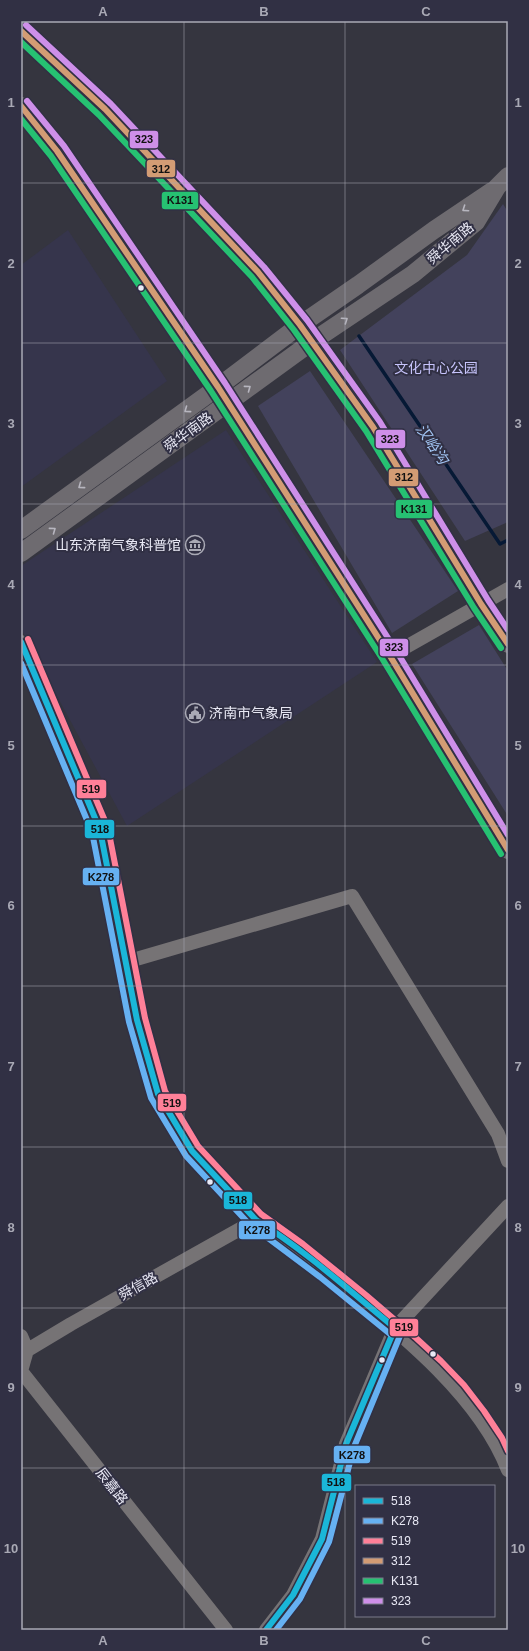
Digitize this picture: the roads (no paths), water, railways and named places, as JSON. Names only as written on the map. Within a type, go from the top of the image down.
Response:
[{"type":"main road","points":[[21,31],[111,115],[258,272],[312,341],[373,427],[481,604],[508,644]]},
{"type":"main road","points":[[21,106],[57,151],[218,387],[390,656],[508,850]]},
{"type":"main road","name":"舜华南路","points":[[21,530],[218,387],[300,325],[358,286],[503,181]]},
{"type":"main road","name":"舜华南路","points":[[21,553],[312,341],[413,274],[476,222],[503,181]]},
{"type":"street","points":[[390,656],[508,589]]},
{"type":"street","points":[[21,642],[100,830],[137,1020],[158,1094],[192,1151],[256,1220],[269,1228],[395,1328],[426,1358],[464,1399],[491,1435],[508,1470]]},
{"type":"street","points":[[126,962],[352,896],[498,1134],[508,1161]]},
{"type":"street","points":[[266,1630],[293,1595],[322,1539],[346,1444],[395,1328],[508,1206]]},
{"type":"street","name":"舜信路","points":[[24,1352],[256,1220]]},
{"type":"street","points":[[21,1336],[24,1352]]},
{"type":"street","name":"辰嘉路","points":[[24,1352],[21,1371],[226,1630]]},
{"type":"waterway","name":"汉峪沟","points":[[359,336],[500,544],[508,540]]},
{"type":"place","name":"山东济南气象科普馆","points":[[195,545]]},
{"type":"place","name":"济南市气象局","points":[[195,713]]},
{"type":"park label","name":"文化中心公园","points":[[436,368]]}]
